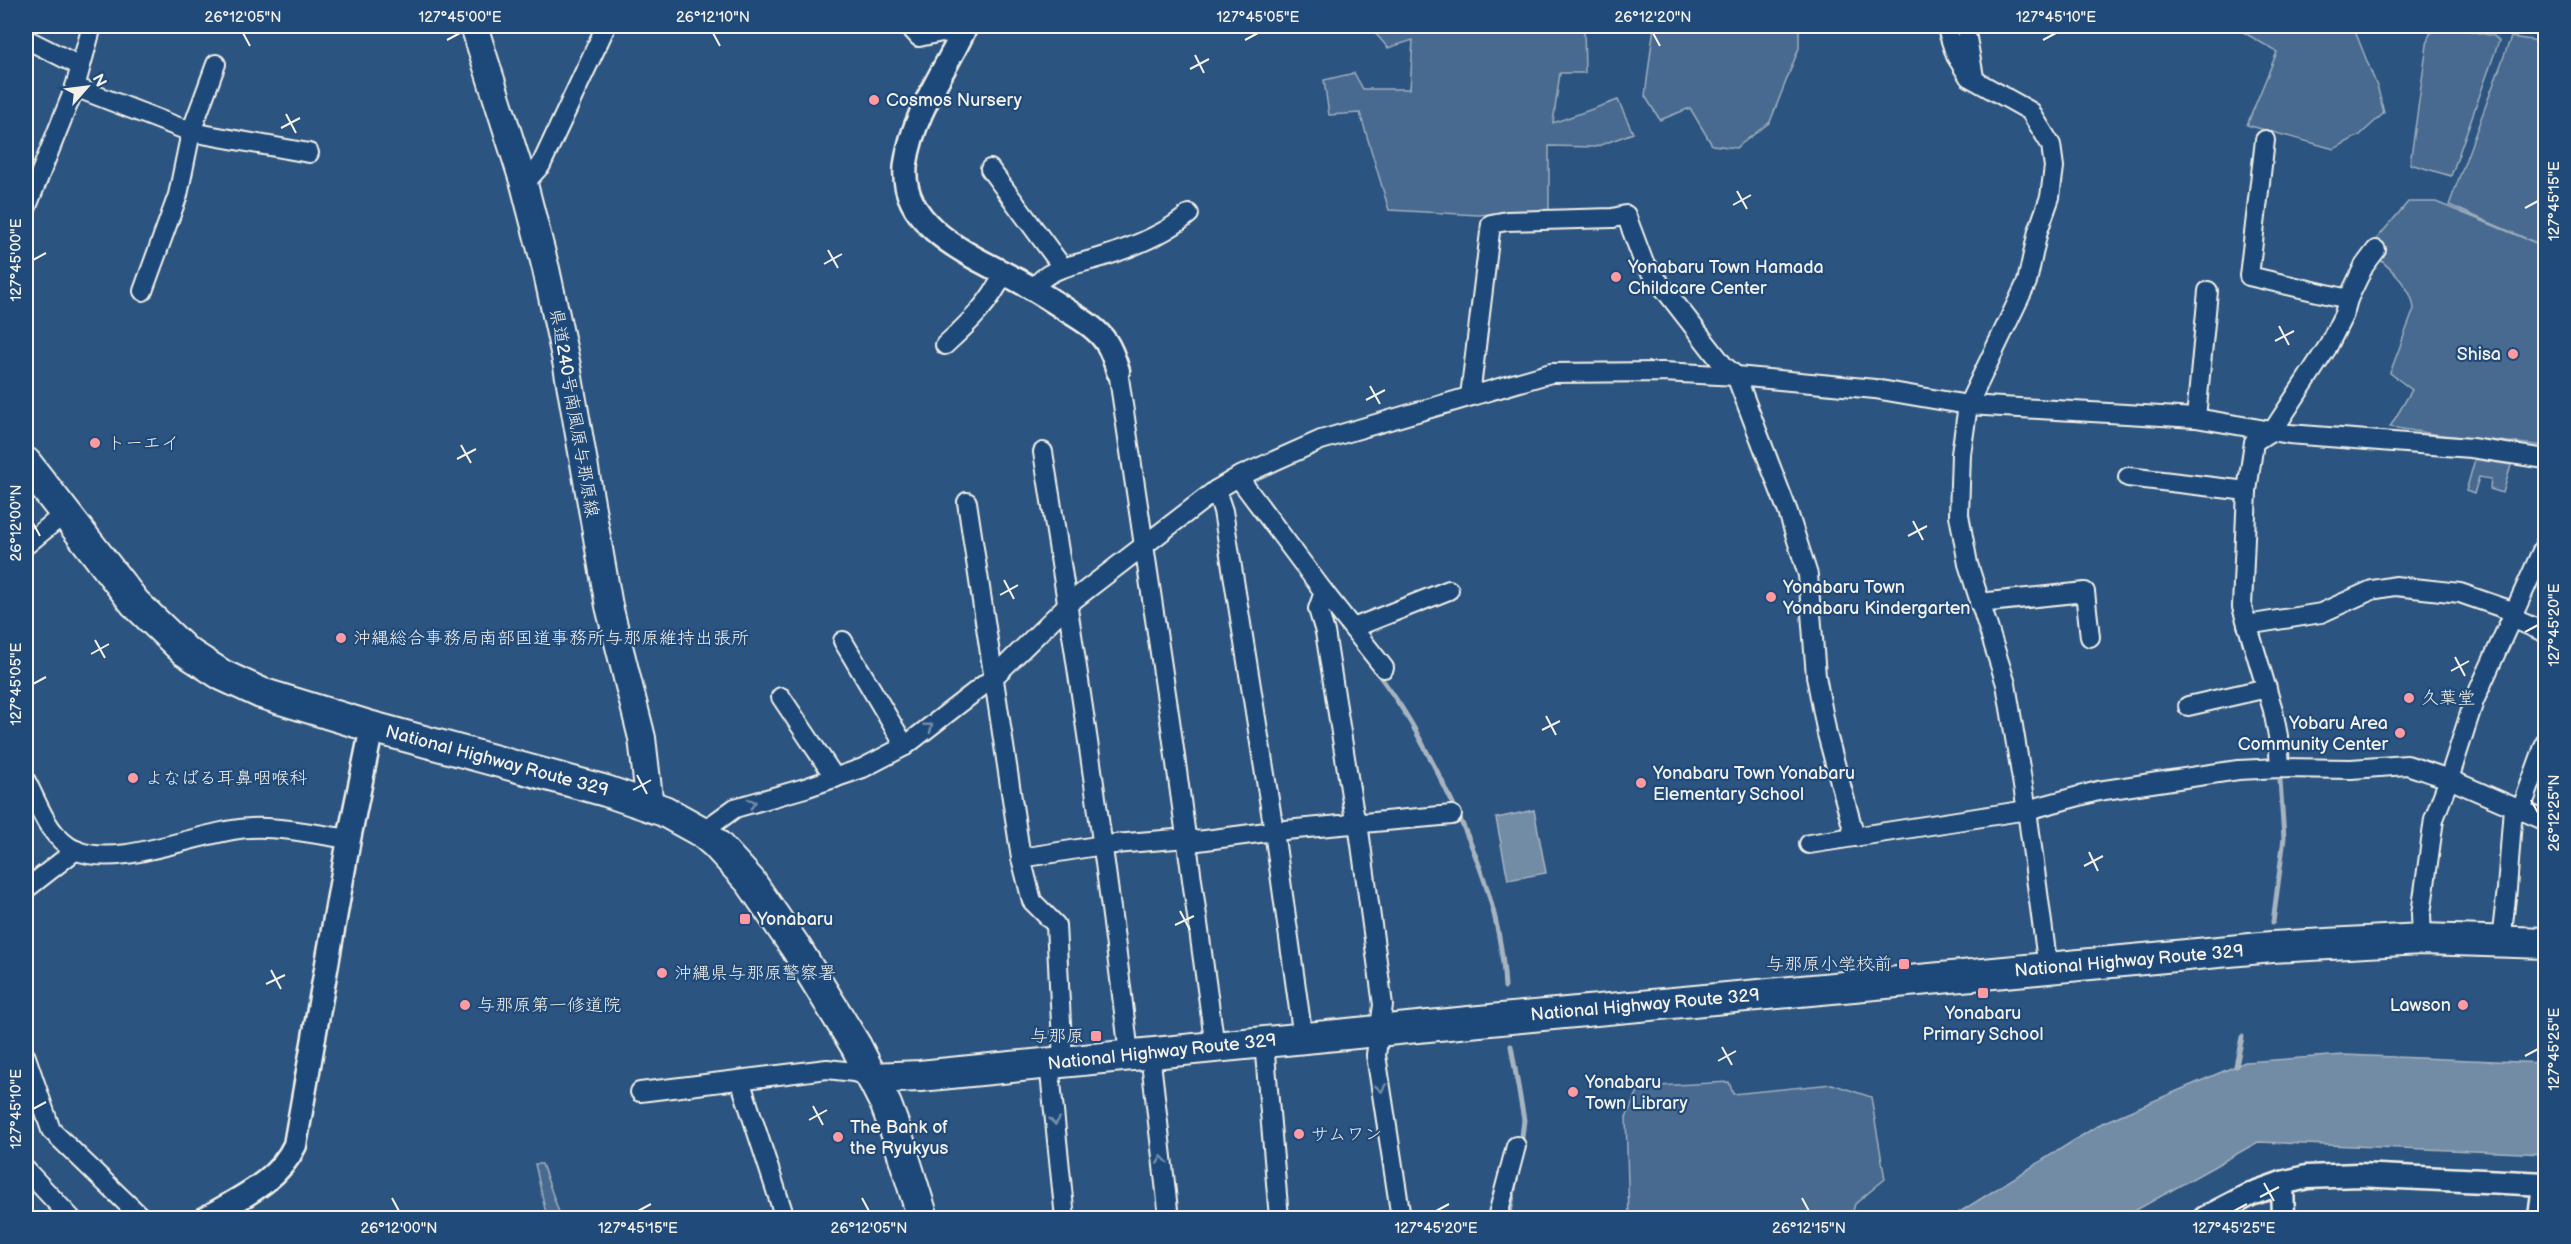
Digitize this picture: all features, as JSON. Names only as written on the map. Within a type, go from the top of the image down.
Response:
[{"type":"highway","name":"National Highway Route 329","points":[[26,463],[135,603],[185,651],[222,675],[261,693],[372,727],[598,789],[650,806],[681,818],[702,832],[750,881],[796,948],[872,1078],[920,1076],[1379,1030],[2272,947],[2422,939],[2546,943]]},
{"type":"highway","points":[[872,1078],[896,1132],[923,1218]]},
{"type":"main road","name":"県道240号南風原与那原線","points":[[474,26],[524,184],[546,269],[567,366],[609,606],[642,738],[650,806]]},
{"type":"street","points":[[26,209],[75,87],[92,26]]},
{"type":"street","points":[[524,184],[541,165],[606,26]]},
{"type":"street","points":[[909,26],[919,37],[963,30]]},
{"type":"street","points":[[1946,26],[1956,56],[1970,77],[2030,111],[2051,145],[2054,167],[2050,197],[2038,231],[2027,282],[1968,405],[1960,454],[1959,515],[1968,564],[2006,684],[2027,810],[2048,968]]},
{"type":"street","points":[[963,30],[926,102],[908,149],[906,179],[909,196],[923,217],[939,234],[956,247],[1033,289],[1091,326],[1105,341],[1118,371],[1145,545],[1215,1047]]},
{"type":"street","points":[[1967,38],[1975,80]]},
{"type":"street","points":[[26,39],[80,66]]},
{"type":"street","points":[[143,291],[178,195],[191,132],[216,64]]},
{"type":"street","points":[[75,87],[191,132],[309,153]]},
{"type":"street","points":[[2265,140],[2249,276],[2348,299]]},
{"type":"street","points":[[990,170],[1063,268]]},
{"type":"street","points":[[1033,289],[1040,278],[1063,268],[1104,257],[1175,226],[1189,214]]},
{"type":"street","points":[[1470,396],[1491,224],[1507,221],[1613,218],[1626,215],[1639,253],[1650,271],[1724,366],[1736,376],[1788,512],[1808,575],[1816,676],[1827,734],[1855,837]]},
{"type":"street","points":[[2280,768],[2278,736],[2267,688],[2242,606],[2247,491],[2254,442],[2274,429],[2327,348],[2364,266],[2376,250]]},
{"type":"street","points":[[945,345],[970,322],[986,303],[1004,273]]},
{"type":"street","points":[[2196,418],[2208,291]]},
{"type":"street","points":[[702,832],[735,808],[863,768],[905,746],[994,677],[1068,604],[1216,490],[1238,477],[1321,440],[1551,373],[1664,372],[1736,376],[1875,389],[1968,405],[2196,418],[2274,429],[2289,434],[2471,448],[2546,459]]},
{"type":"street","points":[[1043,452],[1103,845],[1169,1218]]},
{"type":"street","points":[[1238,477],[1384,668]]},
{"type":"street","points":[[2128,477],[2247,491]]},
{"type":"street","points":[[1216,490],[1223,511],[1274,831],[1303,1038]]},
{"type":"street","points":[[967,502],[1022,858],[1032,902],[1056,925],[1056,1062],[1065,1218]]},
{"type":"street","points":[[26,545],[64,514]]},
{"type":"street","points":[[2422,939],[2421,914],[2434,819],[2474,701],[2513,615],[2542,563],[2546,542]]},
{"type":"street","points":[[2247,625],[2321,613],[2372,590],[2395,586],[2460,593],[2513,615],[2546,633]]},
{"type":"street","points":[[1353,628],[1449,590]]},
{"type":"street","points":[[1324,592],[1318,609],[1325,632],[1354,814],[1358,823],[1383,1005],[1376,1055],[1401,1218]]},
{"type":"street","points":[[1979,603],[2085,592],[2090,637]]},
{"type":"street","points":[[843,641],[905,746]]},
{"type":"street","points":[[2188,706],[2267,688]]},
{"type":"street","points":[[781,697],[835,778]]},
{"type":"street","points":[[206,1218],[263,1184],[278,1172],[288,1160],[295,1145],[349,839],[372,727]]},
{"type":"street","points":[[2501,941],[2517,809],[2546,741]]},
{"type":"street","points":[[1809,844],[2027,810],[2098,791],[2238,770],[2280,768],[2351,769],[2407,765],[2449,779],[2546,821]]},
{"type":"street","points":[[26,781],[54,835],[76,850],[109,856],[248,828],[349,839]]},
{"type":"street","points":[[1022,858],[1103,845],[1187,838],[1198,841],[1274,831],[1452,815]]},
{"type":"street","points":[[26,889],[76,850]]},
{"type":"street","points":[[1263,1042],[1279,1218]]},
{"type":"street","points":[[26,1057],[51,1130],[142,1218]]},
{"type":"street","points":[[640,1092],[827,1069],[854,1072],[872,1078]]},
{"type":"street","points":[[740,1080],[785,1218]]},
{"type":"street","points":[[1497,1218],[1516,1146]]},
{"type":"street","points":[[26,1170],[71,1218]]},
{"type":"street","points":[[2205,1218],[2251,1194],[2282,1183],[2307,1177],[2358,1175],[2545,1184],[2540,1218]]},
{"type":"street","points":[[2282,1183],[2283,1218]]},
{"type":"shaded area","points":[[1369,26],[1584,26],[1585,73],[1560,73],[1553,123],[1618,100],[1633,133],[1595,147],[1549,146],[1549,210],[1478,215],[1389,210],[1360,113],[1329,115],[1324,80],[1354,73],[1363,89],[1410,89],[1413,40],[1388,48]]},
{"type":"shaded area","points":[[1654,26],[1799,26],[1799,48],[1770,122],[1736,148],[1712,145],[1690,108],[1660,120],[1645,96]]},
{"type":"shaded area","points":[[2233,26],[2353,26],[2378,89],[2384,113],[2360,135],[2334,149],[2247,125],[2277,52]]},
{"type":"shaded area","points":[[2434,26],[2449,26],[2494,36],[2499,41],[2451,176],[2410,164],[2428,38]]},
{"type":"shaded area","points":[[2511,37],[2545,42],[2545,446],[2390,427],[2412,390],[2390,373],[2414,309],[2409,292],[2403,284],[2368,249],[2408,202],[2436,202],[2541,245],[2449,205]]},
{"type":"shaded area","points":[[2475,459],[2511,465],[2503,493],[2490,489],[2491,479],[2479,477],[2474,494],[2466,491]]},
{"type":"shaded area","points":[[1534,810],[1546,873],[1508,880],[1496,818]]},
{"type":"shaded area","points":[[2344,1055],[2545,1063],[2545,1154],[2258,1142],[2122,1218],[1950,1218],[2102,1123],[2245,1062]]},
{"type":"shaded area","points":[[1729,1082],[1733,1094],[1832,1084],[1871,1097],[1885,1179],[1855,1204],[1851,1218],[1629,1218],[1626,1117],[1640,1087]]},
{"type":"shaded area","points":[[535,1164],[542,1164],[561,1218],[547,1218]]},
{"type":"waterway","points":[[1375,670],[1419,736],[1465,830],[1492,906],[1498,932],[1505,987]]},
{"type":"waterway","points":[[2273,922],[2284,838],[2280,780]]},
{"type":"waterway","points":[[2236,1066],[2242,1037]]},
{"type":"waterway","points":[[1511,1046],[1524,1120],[1521,1145]]},
{"type":"waterway","points":[[1509,1218],[1516,1178]]},
{"type":"place","name":"Cosmos Nursery","points":[[874,100]]},
{"type":"place","name":"Yonabaru Town Hamada Childcare Center","points":[[1616,277]]},
{"type":"place","name":"Shisa","points":[[2513,354]]},
{"type":"place","name":"トーエイ","points":[[95,443]]},
{"type":"place","name":"Yonabaru Town Yonabaru Kindergarten","points":[[1771,597]]},
{"type":"place","name":"沖縄総合事務局南部国道事務所与那原維持出張所","points":[[341,638]]},
{"type":"place","name":"久葉堂","points":[[2409,698]]},
{"type":"place","name":"Yobaru Area Community Center","points":[[2400,733]]},
{"type":"place","name":"よなばる耳鼻咽喉科","points":[[133,778]]},
{"type":"place","name":"Yonabaru Town Yonabaru Elementary School","points":[[1641,783]]},
{"type":"place","name":"Yonabaru","points":[[745,919]]},
{"type":"place","name":"与那原小学校前","points":[[1904,964]]},
{"type":"place","name":"沖縄県与那原警察署","points":[[662,973]]},
{"type":"place","name":"Yonabaru Primary School","points":[[1983,993]]},
{"type":"place","name":"与那原第一修道院","points":[[465,1005]]},
{"type":"place","name":"Lawson","points":[[2463,1005]]},
{"type":"place","name":"与那原","points":[[1096,1036]]},
{"type":"place","name":"Yonabaru Town Library","points":[[1573,1092]]},
{"type":"place","name":"サムワン","points":[[1299,1134]]},
{"type":"place","name":"The Bank of the Ryukyus","points":[[838,1137]]}]
